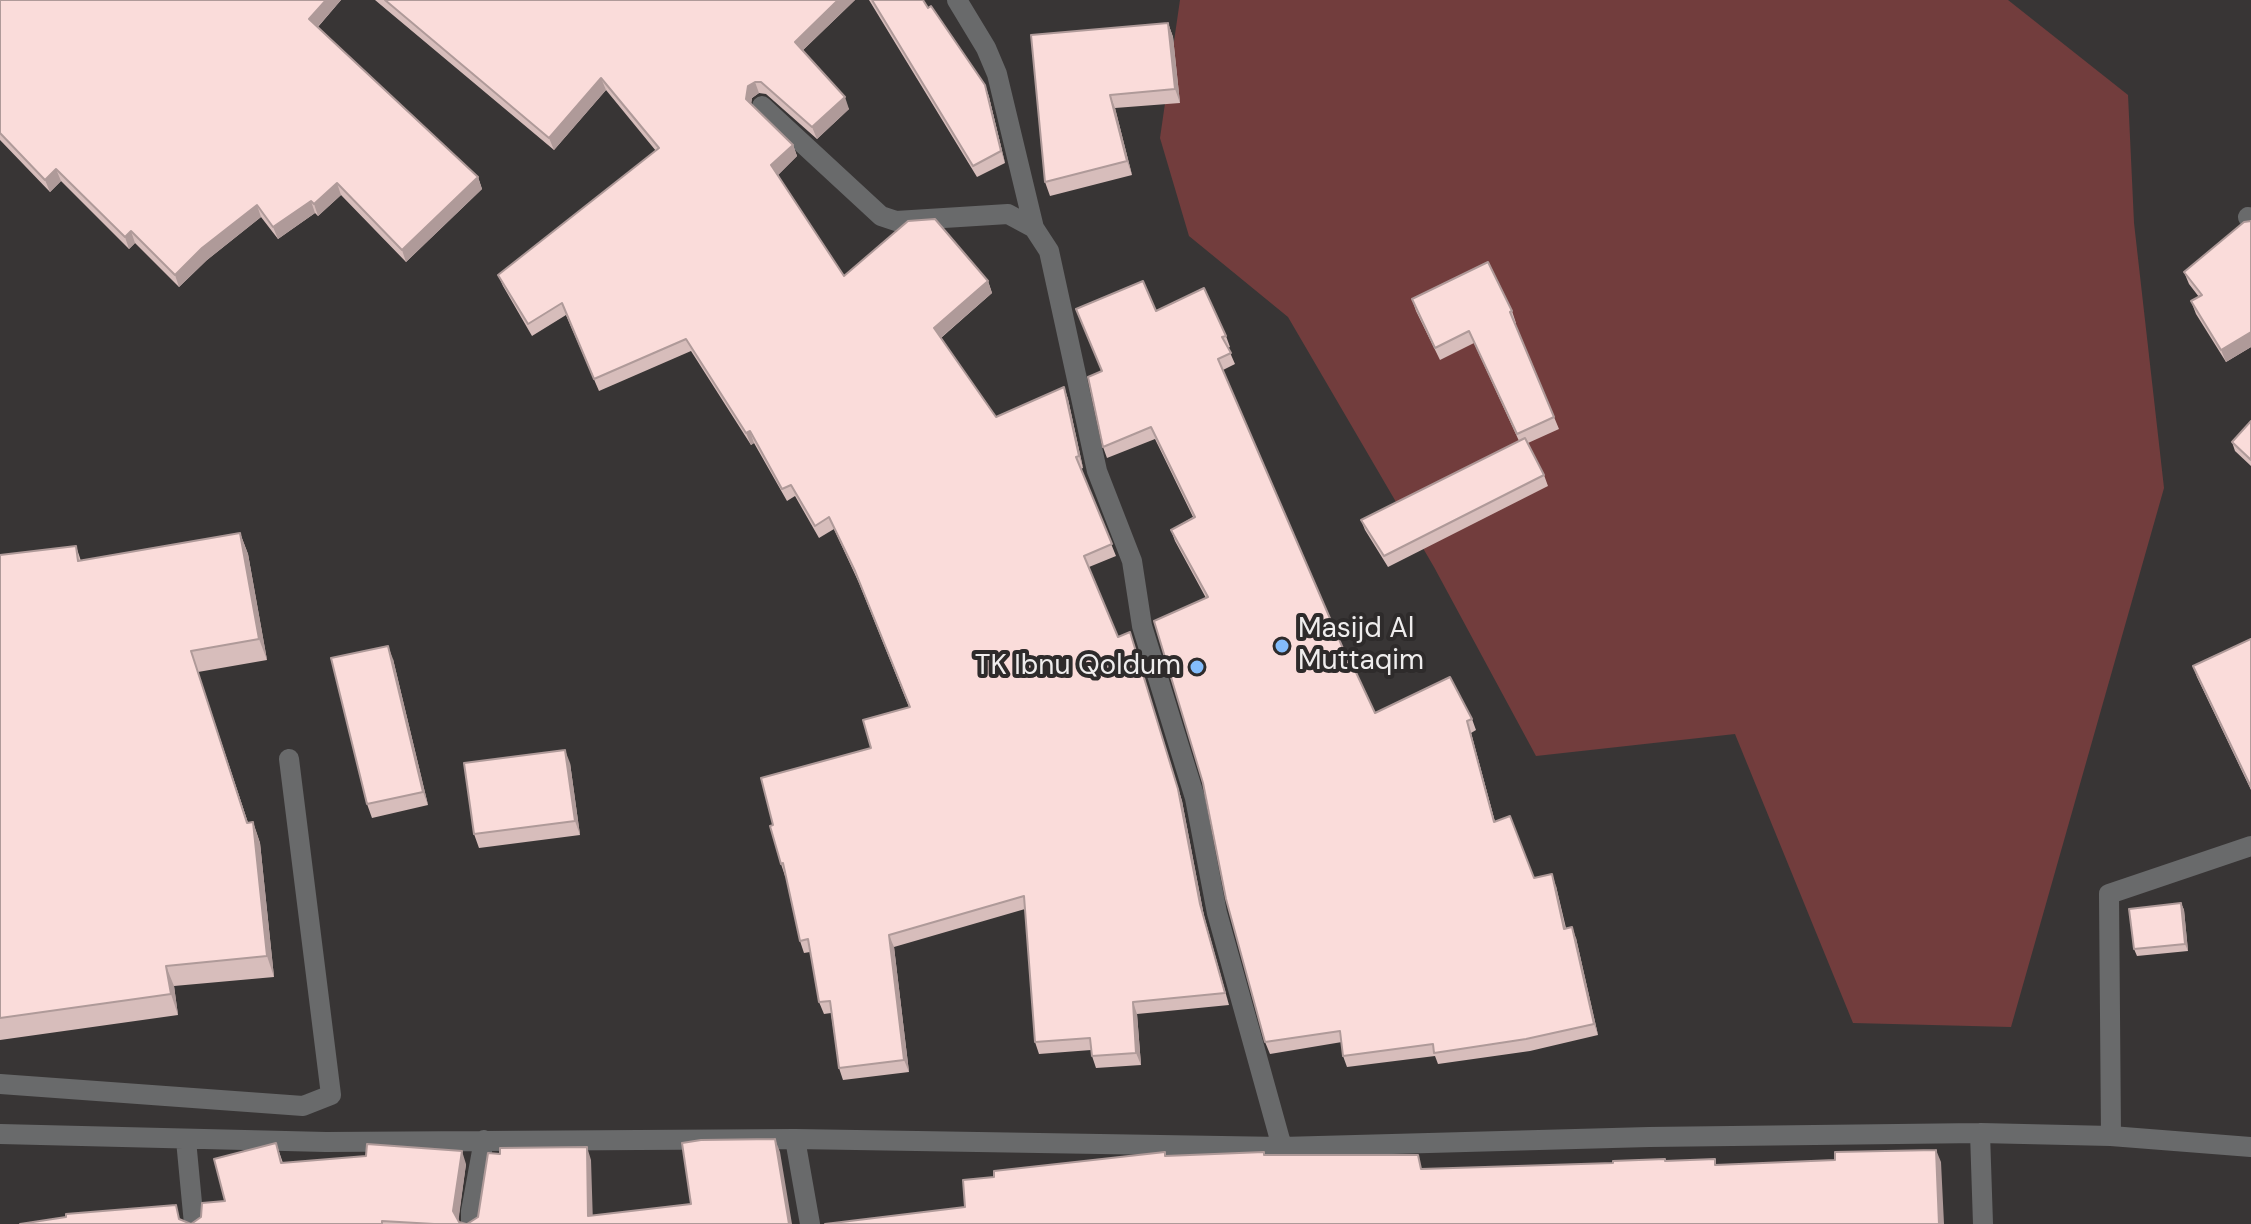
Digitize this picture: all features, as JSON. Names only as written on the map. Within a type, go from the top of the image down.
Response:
[{"type":"street","points":[[957,0],[986,48],[997,74],[1034,228],[1049,251],[1097,471],[1132,561],[1142,626],[1195,798],[1217,913],[1282,1147]]},
{"type":"street","points":[[762,106],[881,216],[896,221],[1008,214],[1034,228]]},
{"type":"street","points":[[0,1084],[303,1106],[331,1095],[289,759]]},
{"type":"street","points":[[2111,1136],[2109,894],[2251,846]]},
{"type":"street","points":[[1980,1133],[1983,1224]]},
{"type":"street","points":[[0,1134],[186,1140],[795,1139],[1282,1147],[1649,1137],[1980,1133],[2111,1136],[2251,1147]]},
{"type":"street","points":[[795,1139],[810,1224]]},
{"type":"street","points":[[186,1140],[194,1224]]},
{"type":"street","points":[[471,1224],[484,1140]]},
{"type":"shaded area","points":[[1180,0],[2008,0],[2128,95],[2134,223],[2164,488],[2011,1027],[1853,1023],[1735,734],[1536,756],[1434,567],[1288,317],[1189,236],[1160,138]]},
{"type":"building","points":[[0,0],[326,0],[309,19],[478,177],[402,250],[337,183],[314,204],[311,201],[273,227],[257,205],[202,248],[175,275],[131,231],[125,237],[56,169],[45,180],[0,133]]},
{"type":"building","points":[[385,0],[838,0],[795,42],[845,97],[812,127],[761,82],[748,86],[746,99],[793,145],[771,165],[844,276],[908,221],[935,219],[988,281],[934,328],[996,417],[1064,387],[1079,456],[1076,457],[1112,544],[1084,556],[1118,637],[1130,632],[1178,789],[1200,904],[1225,993],[1133,1002],[1136,1053],[1092,1056],[1090,1038],[1035,1042],[1024,896],[889,935],[904,1060],[839,1068],[830,1001],[819,1002],[808,939],[800,941],[783,863],[770,826],[773,825],[761,778],[871,748],[863,720],[910,707],[855,571],[829,517],[815,526],[791,485],[782,489],[750,431],[746,433],[686,339],[594,379],[562,303],[528,324],[498,275],[659,148],[601,78],[549,138]]},
{"type":"building","points":[[872,0],[923,0],[928,8],[931,6],[985,85],[1001,151],[973,166]]},
{"type":"building","points":[[1168,23],[1175,89],[1110,95],[1127,161],[1045,182],[1031,35]]},
{"type":"building","points":[[2251,221],[2251,332],[2221,350],[2191,301],[2202,295],[2184,272],[2244,222]]},
{"type":"building","points":[[1488,262],[1512,311],[1554,417],[1517,434],[1469,331],[1435,348],[1412,299]]},
{"type":"building","points":[[1143,281],[1156,311],[1204,288],[1231,353],[1218,359],[1351,667],[1375,713],[1450,677],[1472,719],[1467,721],[1494,822],[1510,816],[1534,878],[1552,874],[1564,929],[1572,927],[1594,1024],[1526,1039],[1434,1053],[1433,1044],[1343,1056],[1340,1031],[1265,1042],[1226,899],[1203,783],[1154,621],[1208,597],[1171,530],[1195,517],[1151,427],[1103,447],[1088,377],[1102,371],[1076,309]]},
{"type":"building","points":[[2251,421],[2251,460],[2232,442]]},
{"type":"building","points":[[1525,438],[1544,475],[1384,556],[1361,520]]},
{"type":"building","points":[[240,533],[259,639],[191,651],[247,823],[253,822],[267,956],[166,966],[171,994],[0,1018],[0,555],[76,546],[78,561]]},
{"type":"building","points":[[2251,639],[2251,787],[2193,666]]},
{"type":"building","points":[[388,646],[423,792],[367,804],[331,658]]},
{"type":"building","points":[[565,750],[575,821],[474,834],[464,763]]},
{"type":"building","points":[[2181,903],[2185,944],[2134,949],[2129,909]]},
{"type":"building","points":[[775,1139],[789,1224],[467,1224],[478,1217],[488,1153],[500,1154],[500,1148],[587,1147],[588,1216],[691,1204],[682,1143]]},
{"type":"building","points":[[276,1143],[281,1163],[366,1156],[367,1144],[462,1151],[453,1211],[459,1222],[466,1224],[382,1221],[382,1224],[191,1224],[201,1217],[202,1203],[225,1201],[214,1159]]},
{"type":"building","points":[[1936,1150],[1939,1224],[825,1224],[965,1207],[963,1180],[994,1177],[994,1171],[1165,1152],[1165,1156],[1264,1152],[1264,1155],[1418,1155],[1421,1169],[1665,1159],[1715,1159],[1715,1165],[1835,1160],[1835,1152]]},
{"type":"building","points":[[176,1205],[179,1219],[191,1224],[20,1224],[66,1217],[66,1214]]},
{"type":"place","name":"Masijd Al Muttaqim","points":[[1282,646]]},
{"type":"place","name":"TK Ibnu Qoldum","points":[[1197,667]]}]
